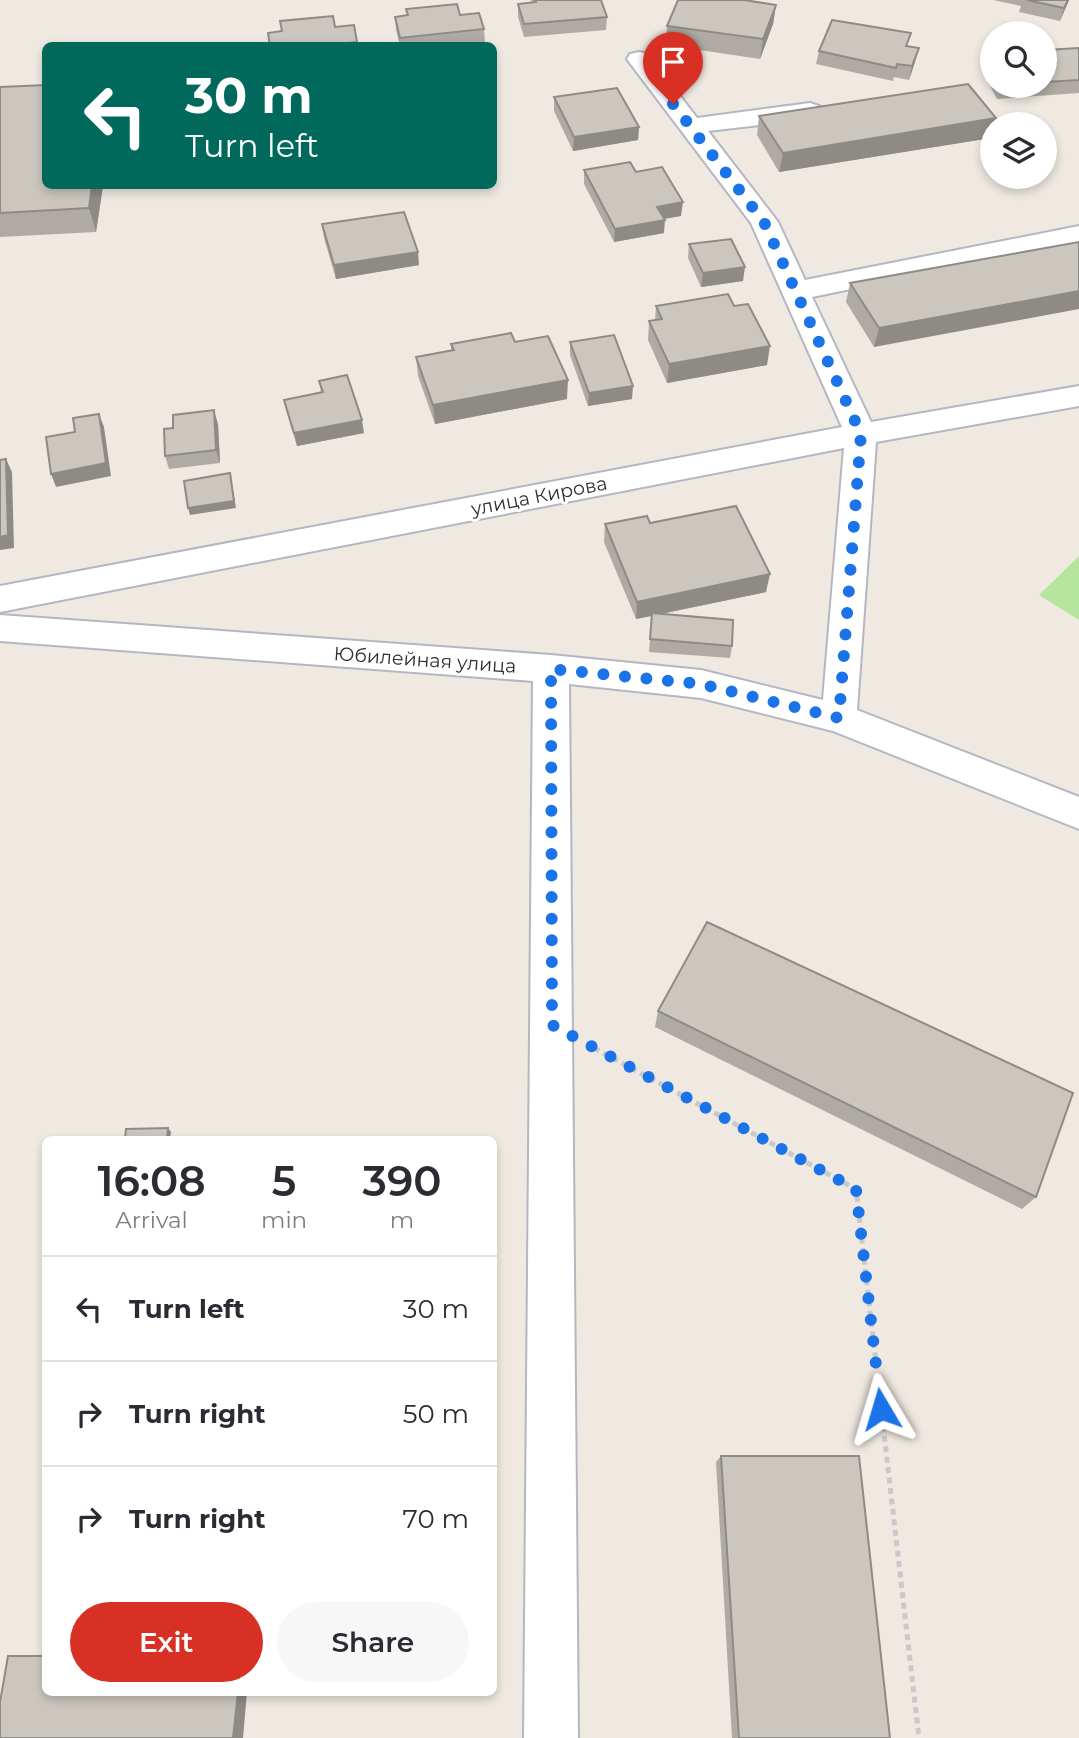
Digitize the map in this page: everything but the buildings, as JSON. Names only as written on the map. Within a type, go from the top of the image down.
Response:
[{"type":"street","points":[[639,59],[764,222],[861,434],[839,718]]},
{"type":"street","points":[[690,126],[837,107]]},
{"type":"street","points":[[796,291],[1079,234]]},
{"type":"street","name":"улица Кирова","points":[[0,599],[861,434],[1079,396]]},
{"type":"street","name":"Юбилейная улица","points":[[0,628],[551,669],[701,684],[839,718],[1079,813]]},
{"type":"street","points":[[551,669],[551,1738]]},
{"type":"path","points":[[552,1025],[856,1189],[919,1738]]},
{"type":"green space","points":[[1079,556],[1079,620],[1039,595]]},
{"type":"route","points":[[673,104],[764,222],[861,434],[839,718],[701,684],[551,669],[552,1025],[856,1189],[881,1409]]}]
